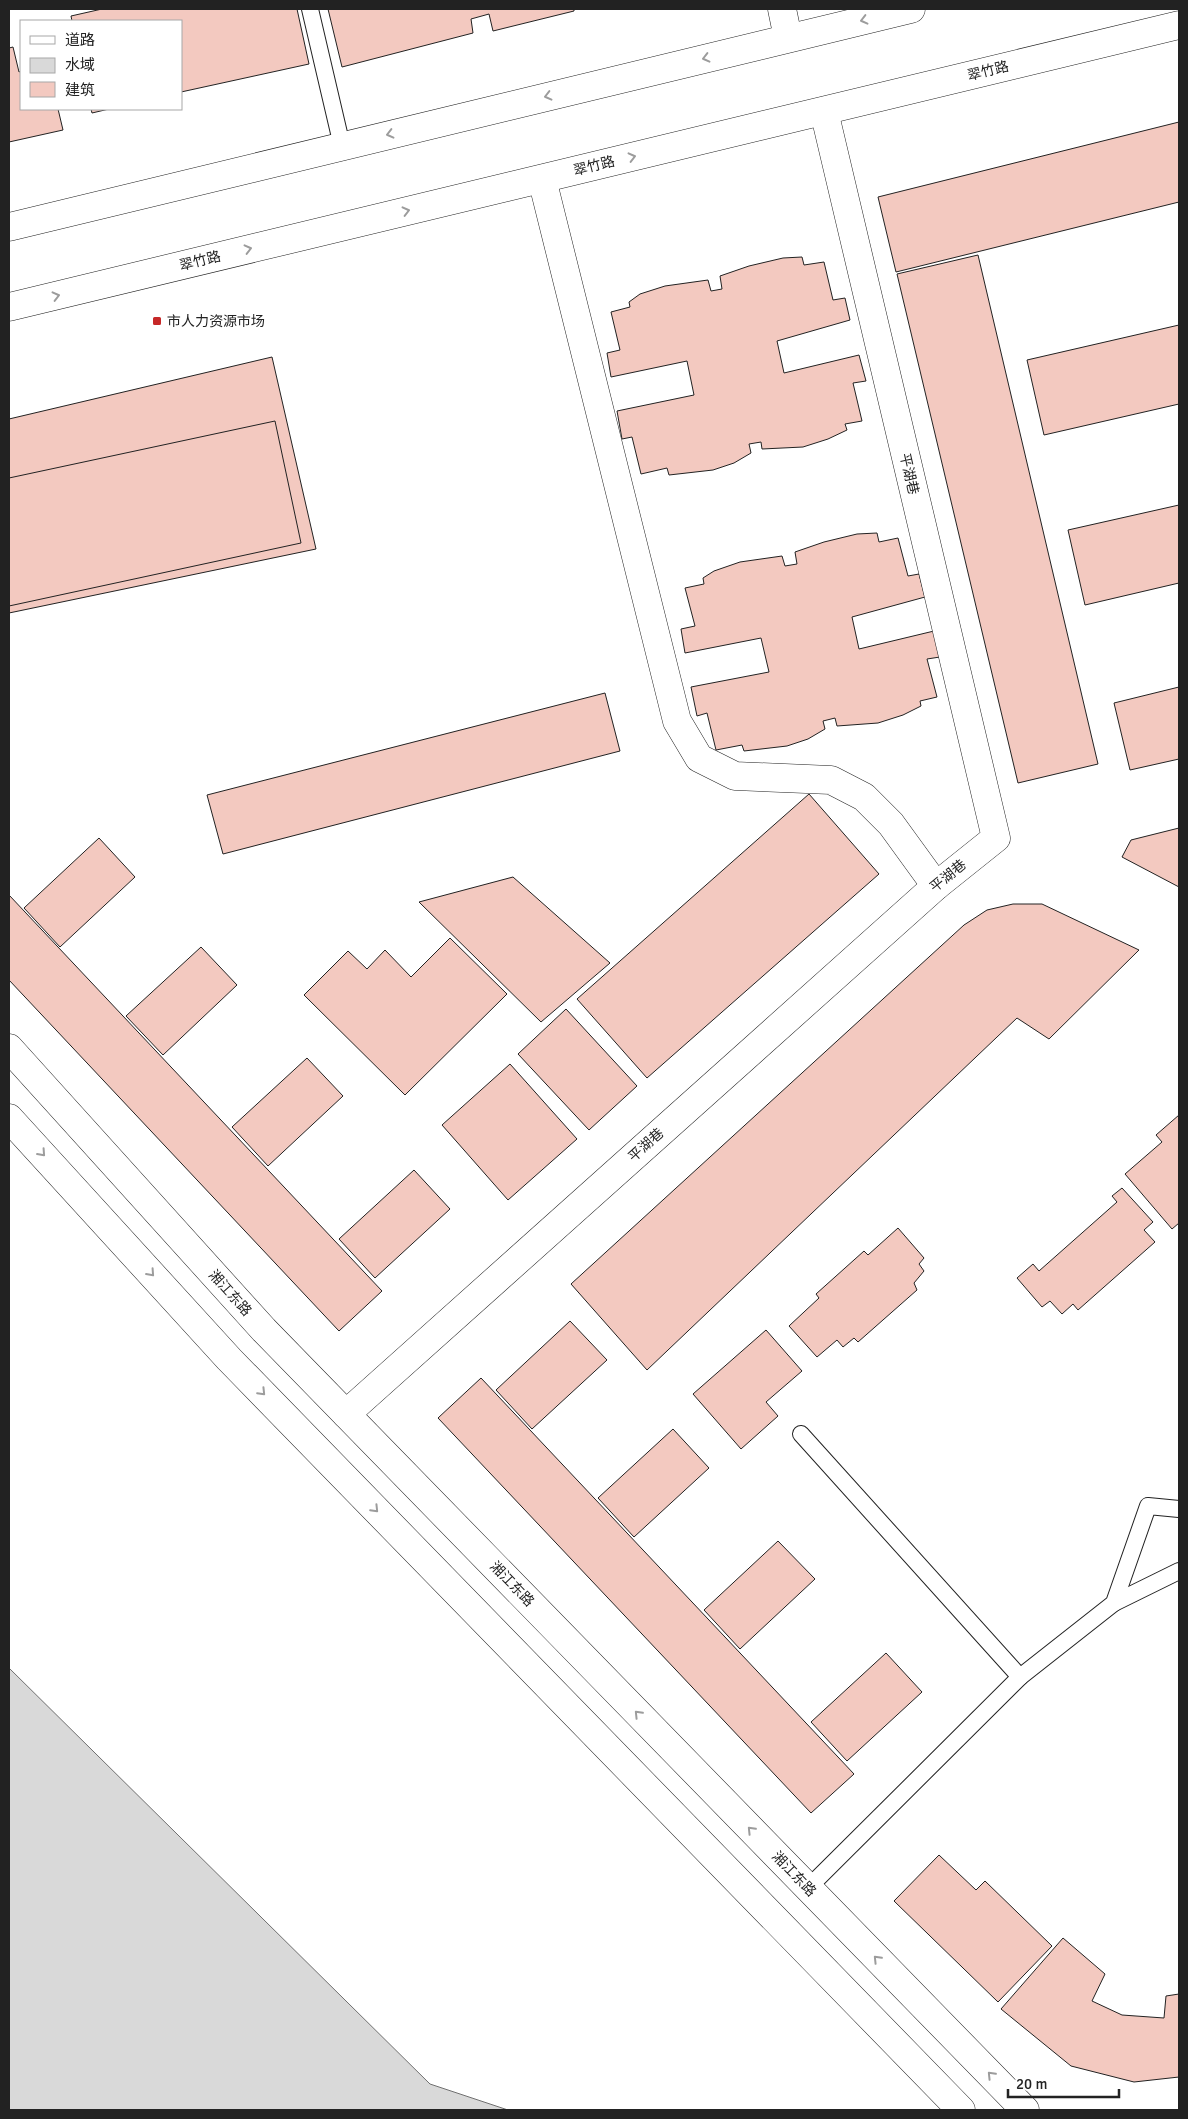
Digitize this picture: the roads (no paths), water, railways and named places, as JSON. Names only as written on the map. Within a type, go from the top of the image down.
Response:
[{"type":"main road","points":[[782,9],[788,38]]},
{"type":"main road","points":[[9,226],[911,9]]},
{"type":"main road","name":"翠竹路","points":[[9,307],[1179,25]]},
{"type":"main road","name":"平湖巷","points":[[346,1414],[936,886],[996,838],[824,111]]},
{"type":"main road","points":[[542,179],[676,720],[699,758],[735,776],[832,780],[864,797],[891,824],[936,886]]},
{"type":"main road","name":"湘江东路","points":[[9,1048],[264,1330],[1025,2110]]},
{"type":"main road","points":[[9,1118],[229,1359],[960,2110]]},
{"type":"lane","points":[[310,9],[342,146]]},
{"type":"lane","points":[[801,1434],[1020,1677]]},
{"type":"lane","points":[[1114,1603],[1148,1506],[1179,1510]]},
{"type":"lane","points":[[808,1888],[1020,1677],[1114,1603],[1179,1571]]},
{"type":"water","points":[[9,1668],[430,2084],[508,2110],[9,2110]]},
{"type":"place","name":"市人力资源市场","points":[[157,321]]}]
